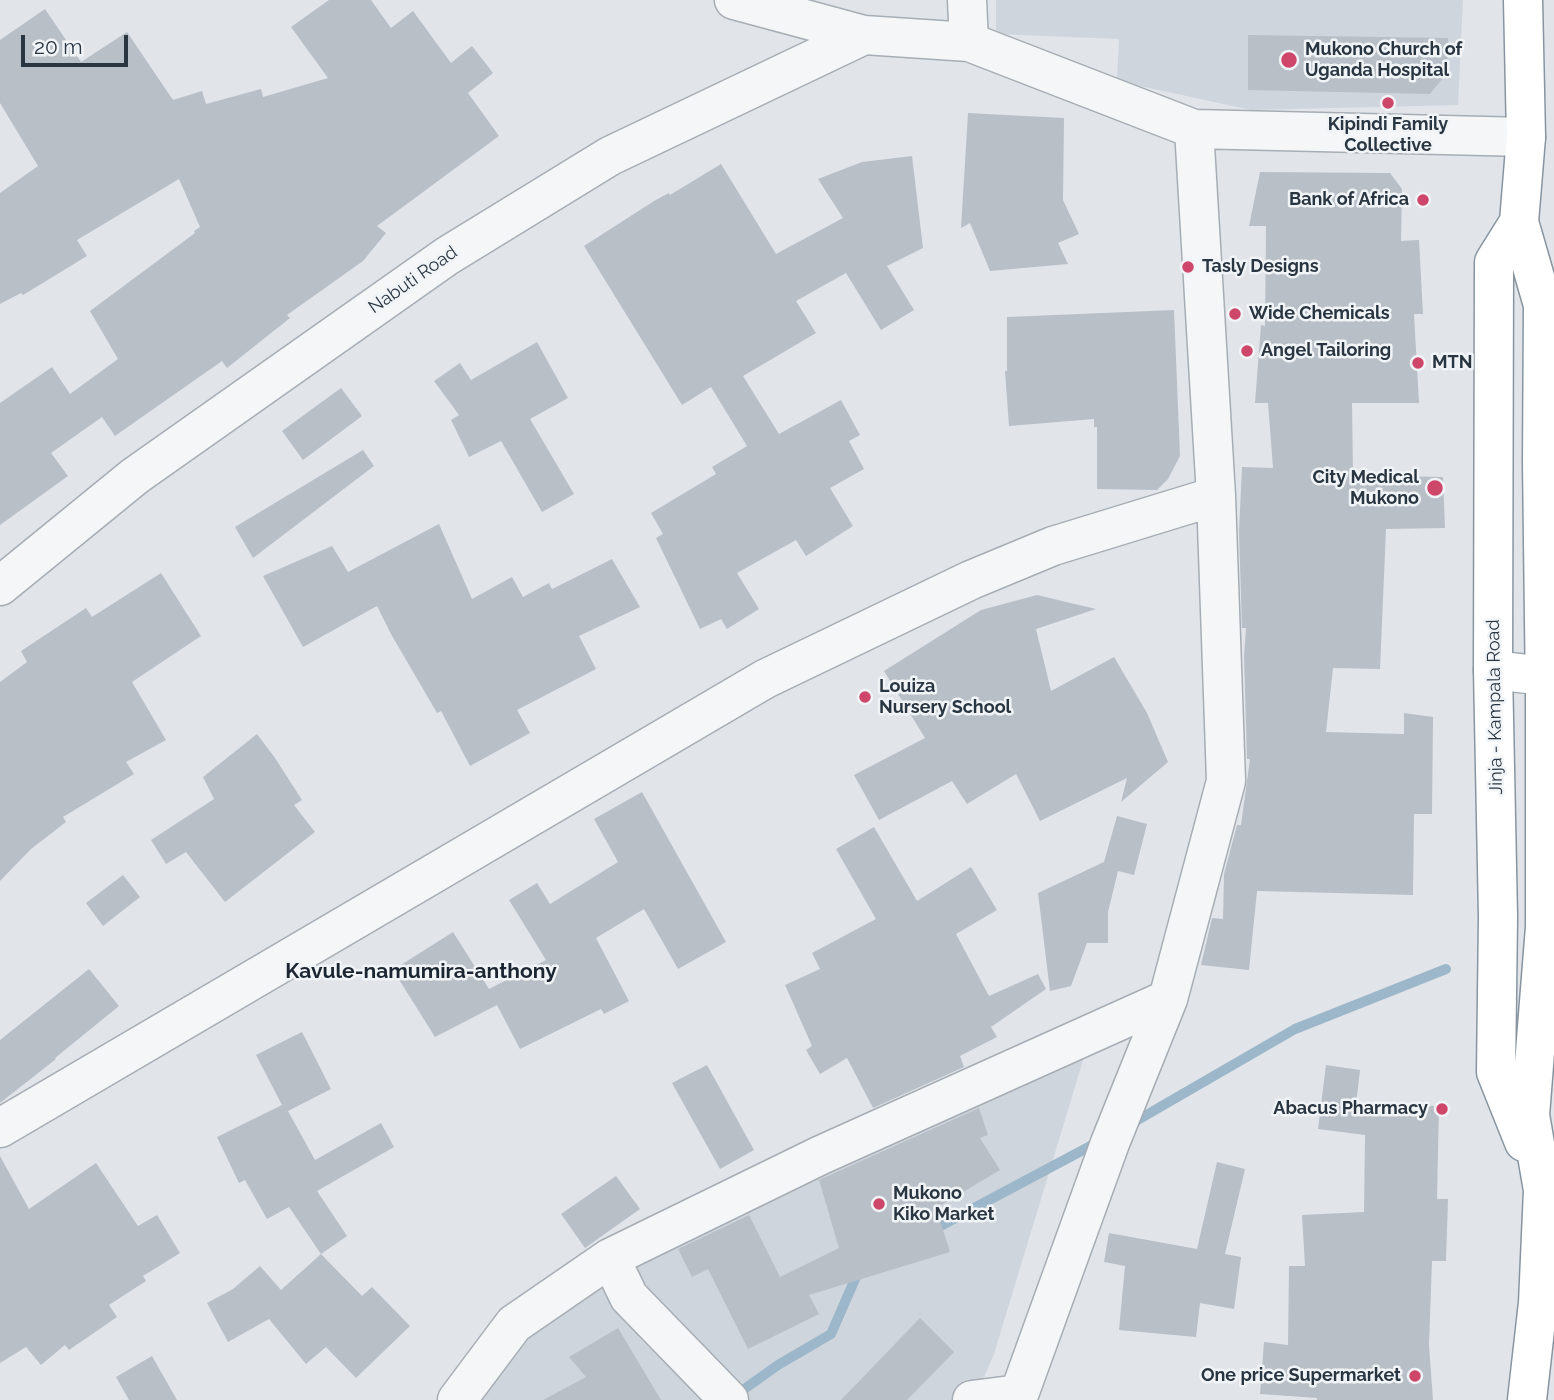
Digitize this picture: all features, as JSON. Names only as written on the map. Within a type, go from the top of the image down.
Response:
[{"type":"main road","name":"Jinja - Kampala Road","points":[[1523,0],[1526,137],[1519,222],[1543,305],[1550,688],[1550,911],[1530,1115],[1543,1190],[1538,1303],[1527,1400]]},
{"type":"main road","name":"Jinja - Kampala Road","points":[[1519,222],[1494,262],[1494,683],[1498,917],[1496,1072],[1543,1190]]},
{"type":"main road","points":[[1494,683],[1550,688]]},
{"type":"street","points":[[734,0],[864,35],[969,42],[1194,129],[1526,137]]},
{"type":"street","points":[[967,0],[969,42]]},
{"type":"street","name":"Nabuti Road","points":[[0,586],[135,476],[447,256],[610,156],[864,35]]},
{"type":"street","points":[[972,1400],[1018,1397],[1110,1143],[1168,999],[1226,781],[1216,496],[1194,129]]},
{"type":"street","points":[[0,1128],[765,679],[971,580],[1053,546],[1216,496]]},
{"type":"street","points":[[457,1400],[514,1324],[610,1258],[821,1154],[1168,999]]},
{"type":"street","points":[[610,1258],[629,1297],[729,1400]]},
{"type":"shaded area","name":"Mukono Church of Uganda Hospital","points":[[996,0],[1463,0],[1458,105],[1251,110],[1117,81],[1119,39],[996,34]]},
{"type":"shaded area","name":"Mukono Kiko Market","points":[[1088,1044],[994,1354],[974,1400],[457,1400],[514,1324]]},
{"type":"building","points":[[329,0],[371,0],[391,28],[413,11],[451,63],[472,46],[493,73],[468,93],[499,136],[377,226],[386,233],[363,261],[287,315],[290,318],[227,368],[222,361],[115,436],[102,417],[51,453],[68,476],[0,525],[0,403],[52,367],[70,394],[118,359],[90,311],[200,227],[179,179],[77,240],[87,256],[23,295],[21,293],[0,304],[0,193],[38,166],[0,103],[0,40],[45,9],[81,62],[127,32],[173,100],[202,91],[206,104],[261,89],[263,97],[328,78],[291,27]]},
{"type":"building","points":[[1248,35],[1448,38],[1447,73],[1430,94],[1248,90]]},
{"type":"building","points":[[968,113],[1064,118],[1063,200],[1079,234],[1058,243],[1068,264],[990,271],[970,223],[961,228]]},
{"type":"building","points":[[912,156],[923,248],[887,266],[914,310],[881,330],[846,273],[796,301],[816,333],[743,376],[779,434],[841,400],[860,435],[849,441],[864,469],[830,488],[853,526],[806,556],[796,540],[737,573],[759,609],[727,629],[721,619],[700,629],[656,538],[663,534],[651,513],[716,474],[712,467],[747,446],[711,387],[682,405],[584,246],[654,201],[669,193],[670,195],[721,164],[776,254],[843,218],[818,179],[862,162]]},
{"type":"building","points":[[1260,172],[1390,173],[1402,189],[1401,241],[1419,240],[1423,314],[1414,314],[1419,403],[1352,403],[1353,475],[1443,477],[1445,528],[1386,529],[1380,669],[1333,668],[1326,732],[1404,734],[1404,713],[1433,717],[1432,814],[1414,814],[1413,895],[1257,891],[1249,970],[1201,965],[1212,918],[1223,919],[1224,874],[1237,825],[1241,825],[1250,759],[1247,759],[1244,656],[1246,628],[1242,628],[1239,531],[1242,467],[1273,468],[1268,403],[1255,403],[1261,325],[1265,326],[1266,226],[1249,226]]},
{"type":"building","points":[[1174,310],[1180,456],[1168,479],[1157,490],[1097,489],[1097,427],[1094,427],[1094,419],[1009,426],[1005,371],[1007,317]]},
{"type":"building","points":[[537,342],[568,398],[530,419],[574,494],[542,512],[501,441],[469,457],[451,420],[459,415],[434,381],[460,363],[471,380]]},
{"type":"building","points":[[341,388],[362,416],[303,460],[282,431]]},
{"type":"building","points":[[363,450],[374,466],[253,558],[235,527]]},
{"type":"building","points":[[439,524],[472,599],[512,577],[523,597],[549,583],[552,589],[612,559],[640,607],[579,636],[596,669],[517,710],[530,733],[470,766],[441,711],[437,713],[377,606],[303,647],[263,576],[332,546],[348,572]]},
{"type":"building","points":[[161,573],[201,636],[132,682],[166,740],[126,762],[134,774],[63,817],[66,822],[31,849],[0,881],[0,682],[27,662],[21,651],[86,608],[92,617]]},
{"type":"building","points":[[1037,595],[1096,609],[1036,629],[1051,691],[1114,657],[1147,713],[1168,762],[1121,802],[1127,778],[1040,821],[1016,774],[967,804],[952,781],[879,820],[854,775],[925,738],[884,671],[981,610]]},
{"type":"building","points":[[257,734],[302,800],[294,805],[315,832],[225,902],[186,852],[166,864],[151,840],[214,799],[203,777]]},
{"type":"building","points":[[642,792],[726,942],[678,969],[644,909],[596,938],[629,1001],[604,1014],[601,1009],[520,1049],[497,1005],[435,1037],[393,970],[453,932],[489,989],[546,960],[509,900],[537,883],[550,904],[618,862],[594,819]]},
{"type":"building","points":[[1117,816],[1147,824],[1134,875],[1118,871],[1108,912],[1108,943],[1087,943],[1071,986],[1050,991],[1038,893],[1104,862]]},
{"type":"building","points":[[874,827],[917,901],[971,867],[997,910],[956,934],[989,996],[1038,974],[1046,989],[991,1027],[997,1037],[960,1056],[964,1067],[873,1108],[847,1058],[820,1074],[806,1050],[812,1046],[785,985],[820,969],[812,953],[876,919],[836,849]]},
{"type":"building","points":[[123,875],[140,897],[103,926],[86,903]]},
{"type":"building","points":[[89,969],[119,1006],[0,1103],[0,1040]]},
{"type":"building","points":[[302,1032],[331,1089],[288,1111],[315,1160],[381,1123],[394,1147],[317,1191],[347,1236],[321,1254],[289,1207],[267,1219],[245,1180],[239,1183],[217,1137],[282,1105],[256,1055]]},
{"type":"building","points":[[707,1065],[754,1150],[720,1169],[672,1083]]},
{"type":"building","points":[[1326,1065],[1360,1070],[1356,1104],[1439,1106],[1437,1199],[1448,1199],[1446,1261],[1432,1261],[1429,1345],[1433,1400],[1317,1400],[1260,1394],[1264,1342],[1288,1345],[1289,1266],[1305,1266],[1302,1215],[1364,1212],[1365,1135],[1318,1129]]},
{"type":"building","points":[[979,1108],[988,1135],[980,1138],[1000,1170],[936,1208],[950,1252],[809,1295],[819,1314],[748,1349],[708,1269],[692,1277],[678,1249],[749,1215],[780,1277],[839,1248],[819,1180]]},
{"type":"building","points":[[0,1156],[29,1209],[96,1163],[138,1226],[157,1215],[180,1253],[143,1276],[146,1281],[109,1305],[117,1317],[69,1350],[65,1345],[41,1365],[26,1347],[0,1363]]},
{"type":"building","points":[[1217,1162],[1245,1169],[1225,1254],[1241,1257],[1234,1309],[1200,1303],[1196,1337],[1119,1330],[1125,1266],[1104,1262],[1109,1233],[1197,1249]]},
{"type":"building","points":[[616,1176],[640,1209],[585,1248],[561,1214]]},
{"type":"building","points":[[321,1254],[362,1296],[372,1287],[410,1326],[356,1378],[326,1347],[306,1364],[269,1319],[228,1342],[207,1303],[233,1289],[260,1266],[281,1290]]},
{"type":"building","points":[[920,1318],[954,1352],[907,1400],[841,1400]]},
{"type":"building","points":[[618,1328],[661,1400],[543,1400],[586,1377],[569,1357]]},
{"type":"building","points":[[152,1356],[177,1400],[129,1400],[116,1377]]},
{"type":"waterway","points":[[1129,1125],[1295,1029],[1446,969]]},
{"type":"waterway","points":[[929,1232],[1100,1141]]},
{"type":"waterway","points":[[733,1397],[778,1365],[831,1334],[859,1270]]},
{"type":"place","name":"Mukono Church of Uganda Hospital","points":[[1289,60]]},
{"type":"place","name":"Kipindi Family Collective","points":[[1388,103]]},
{"type":"place","name":"Bank of Africa","points":[[1423,200]]},
{"type":"place","name":"Tasly Designs","points":[[1188,267]]},
{"type":"place","name":"Wide Chemicals","points":[[1235,314]]},
{"type":"place","name":"Angel Tailoring","points":[[1247,351]]},
{"type":"place","name":"MTN","points":[[1418,363]]},
{"type":"place","name":"City Medical Mukono","points":[[1435,488]]},
{"type":"place","name":"Louiza Nursery School","points":[[865,697]]},
{"type":"place","name":"Abacus Pharmacy","points":[[1442,1109]]},
{"type":"place","name":"Mukono Kiko Market","points":[[879,1204]]},
{"type":"place","name":"One price Supermarket","points":[[1415,1376]]},
{"type":"district","name":"Kavule-namumira-anthony","points":[[421,972]]}]
